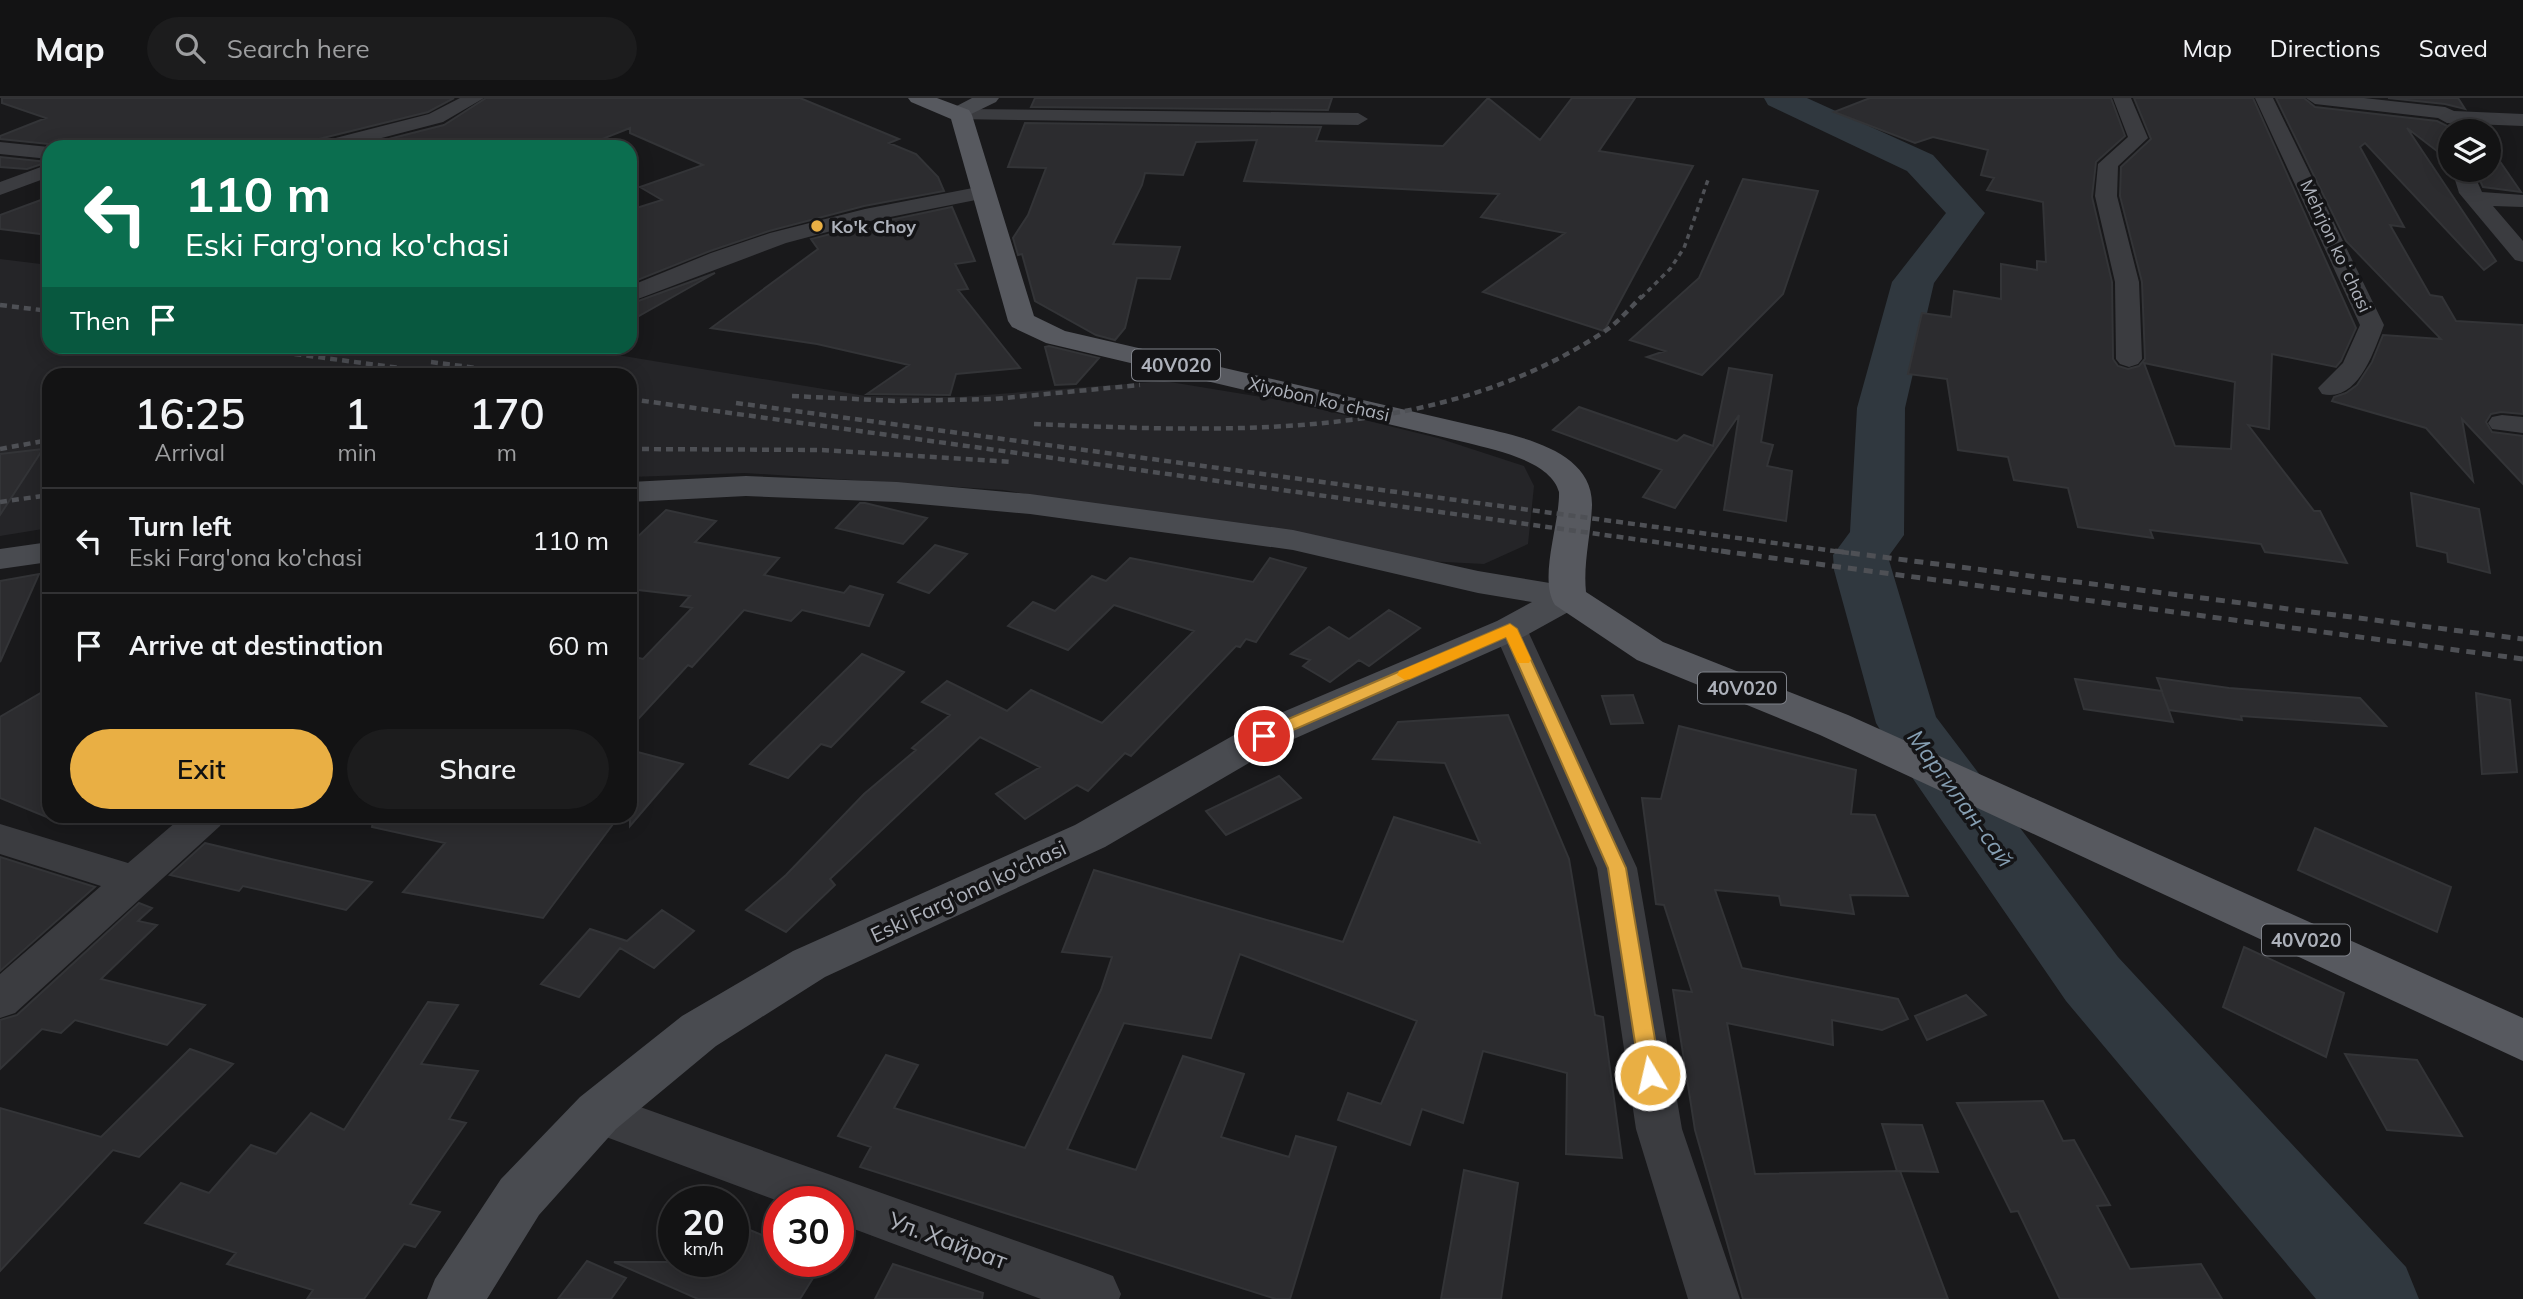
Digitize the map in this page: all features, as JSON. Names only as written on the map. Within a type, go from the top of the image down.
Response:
[{"type":"main road","points":[[918,98],[960,114]]},
{"type":"main road","name":"Xiyobon koʻchasi","points":[[960,114],[1022,321],[1056,337],[1514,446],[1559,466],[1574,486],[1574,514],[1567,570],[1568,597]]},
{"type":"main road","name":"40V020","points":[[1568,597],[1650,651],[1834,724],[2523,1040]]},
{"type":"street","points":[[350,140],[436,118],[475,98]]},
{"type":"street","points":[[960,114],[989,98]]},
{"type":"street","points":[[2122,98],[2138,138],[2108,164],[2106,196],[2127,282],[2129,359]]},
{"type":"street","name":"Mehrjon koʻchasi","points":[[2264,98],[2372,325],[2356,366],[2331,388]]},
{"type":"street","points":[[2315,98],[2445,115],[2523,120]]},
{"type":"street","points":[[960,114],[1357,118]]},
{"type":"street","points":[[360,118],[396,128]]},
{"type":"street","points":[[0,148],[42,152]]},
{"type":"street","points":[[0,189],[42,173]]},
{"type":"street","points":[[2465,182],[2467,188],[2523,254]]},
{"type":"street","points":[[637,292],[746,248],[779,238],[887,211],[983,192]]},
{"type":"street","points":[[2476,198],[2523,201]]},
{"type":"street","points":[[637,492],[759,487],[897,492],[1030,504],[1293,540],[1478,582],[1568,597]]},
{"type":"street","points":[[0,559],[42,553]]},
{"type":"street","name":"Eski Farg'ona ko'chasi","points":[[455,1299],[520,1197],[598,1113],[699,1031],[809,964],[1090,836],[1264,736],[1510,629],[1568,597]]},
{"type":"street","points":[[1510,629],[1617,868],[1659,1129],[1714,1299]]},
{"type":"street","points":[[0,1000],[199,823]]},
{"type":"street","points":[[0,839],[135,881]]},
{"type":"street","name":"Ул. Хайрат","points":[[598,1113],[1100,1297]]},
{"type":"shaded area","points":[[0,259],[42,264],[42,354],[611,354],[866,396],[959,397],[1164,381],[1291,402],[1438,438],[1524,466],[1534,486],[1528,544],[1484,564],[1425,561],[1003,490],[745,473],[637,477],[637,368],[42,368],[42,529],[0,536]]},
{"type":"building","points":[[2,98],[454,98],[428,112],[315,140],[42,140],[42,143],[0,139],[0,136],[46,118],[2,103]]},
{"type":"building","points":[[486,98],[800,98],[899,139],[889,143],[916,154],[938,177],[944,191],[864,206],[769,231],[637,280],[637,208],[662,200],[640,187],[703,165],[630,133],[630,128],[600,140],[385,140],[444,125]]},
{"type":"building","points":[[1035,98],[1332,98],[1328,110],[1031,107]]},
{"type":"building","points":[[1488,98],[1540,140],[1572,98],[1635,98],[1599,151],[1693,166],[1604,331],[1483,292],[1565,233],[1481,217],[1499,194],[1244,181],[1257,140],[1196,142],[1183,175],[1145,173],[1142,185],[1113,244],[1180,247],[1170,279],[1137,278],[1125,328],[1115,340],[1096,335],[1035,301],[1022,254],[1018,255],[1013,238],[1028,215],[1046,168],[1008,167],[1025,123],[1321,127],[1316,141],[1443,146]]},
{"type":"building","points":[[1870,98],[2111,98],[2125,136],[2096,162],[2092,197],[2112,282],[2113,359],[2118,366],[2128,369],[2139,366],[2145,359],[2142,282],[2120,196],[2121,167],[2151,139],[2134,98],[2253,98],[2356,328],[2336,367],[2272,354],[2269,429],[2248,425],[2314,511],[2320,511],[2347,563],[2265,552],[2261,544],[2150,530],[2153,538],[2078,527],[2068,488],[2014,480],[2008,457],[1958,450],[1947,379],[1908,374],[1922,313],[1951,317],[1954,291],[2001,299],[2001,264],[2037,270],[2037,261],[2046,262],[2043,202],[1987,190],[1994,178],[1981,175],[1988,150],[1933,137],[1915,143],[1834,112]],"holes":[[[2144,363],[2235,382],[2231,449],[2175,446]]]},
{"type":"building","points":[[2276,98],[2304,98],[2315,107],[2438,122],[2438,152],[2407,128],[2438,174],[2438,182],[2443,182],[2496,261],[2484,270],[2365,143],[2360,147],[2404,227],[2390,225],[2430,295],[2442,297],[2456,321],[2523,325],[2523,414],[2491,414],[2486,422],[2492,432],[2523,436],[2523,484],[2462,419],[2473,481],[2426,428],[2332,401],[2334,397],[2357,385],[2372,362],[2383,335],[2441,339],[2346,241]]},
{"type":"building","points":[[2388,98],[2458,98],[2465,109],[2445,104]]},
{"type":"building","points":[[0,157],[42,161],[42,164],[27,169],[0,167]]},
{"type":"building","points":[[2501,163],[2521,192],[2483,187],[2481,182],[2501,182]]},
{"type":"building","points":[[1743,179],[1818,191],[1783,294],[1702,375],[1647,357],[1665,351],[1630,340],[1699,278]]},
{"type":"building","points":[[42,200],[42,234],[0,229],[0,215]]},
{"type":"building","points":[[952,207],[975,261],[955,264],[968,289],[958,290],[1020,368],[956,374],[950,395],[867,394],[909,365],[817,344],[711,328],[818,249],[811,239]]},
{"type":"building","points":[[715,273],[637,317],[637,301]]},
{"type":"building","points":[[1045,347],[1099,358],[1076,384],[1055,385]]},
{"type":"building","points":[[1729,368],[1772,375],[1761,442],[1773,445],[1767,466],[1792,471],[1786,521],[1724,510],[1739,415],[1675,508],[1643,497],[1662,470],[1553,430],[1579,407],[1677,441],[1684,435],[1713,446]]},
{"type":"building","points":[[42,449],[0,515],[0,454]]},
{"type":"building","points":[[2411,493],[2479,509],[2490,573],[2448,562],[2447,553],[2417,546]]},
{"type":"building","points":[[860,503],[927,518],[903,544],[836,528]]},
{"type":"building","points":[[666,510],[716,521],[695,542],[779,558],[764,575],[844,593],[850,586],[883,595],[869,626],[802,610],[791,621],[744,610],[692,667],[688,665],[637,720],[637,658],[643,659],[692,608],[681,606],[690,596],[637,590],[637,537]]},
{"type":"building","points":[[935,545],[967,554],[929,593],[898,582]]},
{"type":"building","points":[[1130,558],[1253,582],[1270,558],[1306,568],[1256,642],[1246,639],[1240,647],[1236,646],[1131,756],[1125,753],[1088,791],[1077,785],[1025,819],[996,794],[1040,767],[980,737],[830,879],[835,885],[786,932],[746,910],[786,875],[864,794],[916,750],[912,748],[950,715],[922,702],[947,681],[1007,711],[1031,690],[1102,723],[1194,631],[1114,605],[1068,650],[1008,626],[1033,602],[1055,611],[1092,576],[1106,581]]},
{"type":"building","points":[[39,574],[0,662],[0,581]]},
{"type":"building","points":[[1389,610],[1420,628],[1369,666],[1359,660],[1330,682],[1303,666],[1310,660],[1291,654],[1329,627],[1349,639]]},
{"type":"building","points":[[862,654],[904,672],[831,747],[821,744],[788,778],[750,764]]},
{"type":"building","points":[[2157,678],[2229,688],[2360,698],[2386,726],[2241,716],[2242,720],[2169,710],[2162,692],[2173,722],[2084,709],[2075,679],[2162,691]]},
{"type":"building","points":[[42,692],[42,815],[0,798],[0,717]]},
{"type":"building","points":[[2476,693],[2510,700],[2517,772],[2482,774]]},
{"type":"building","points":[[1633,695],[1643,723],[1611,724],[1602,696]]},
{"type":"building","points":[[1508,715],[1569,859],[1595,1015],[1603,1017],[1622,1158],[1566,1154],[1567,1073],[1483,1051],[1463,1123],[1422,1109],[1410,1145],[1338,1120],[1348,1093],[1381,1104],[1417,1021],[1240,954],[1211,1038],[1124,1023],[1067,1149],[1136,1170],[1183,1056],[1244,1074],[1221,1137],[1289,1157],[1296,1136],[1336,1147],[1290,1299],[1276,1299],[860,1167],[871,1147],[838,1136],[886,1055],[918,1065],[894,1108],[1025,1148],[1101,990],[1112,957],[1062,952],[1094,870],[1343,942],[1394,817],[1480,843],[1445,763],[1373,759],[1398,722]]},
{"type":"building","points":[[1679,726],[1856,770],[1851,814],[1875,815],[1908,896],[1850,895],[1854,914],[1781,905],[1779,896],[1715,890],[1742,968],[1898,999],[1908,1019],[1882,1030],[1832,1020],[1833,1045],[1727,1023],[1755,1174],[1900,1171],[1948,1299],[1743,1299],[1695,1130],[1673,990],[1692,992],[1664,905],[1656,904],[1642,798],[1661,799]]},
{"type":"building","points":[[637,752],[683,764],[637,818]]},
{"type":"building","points":[[1279,776],[1301,798],[1226,835],[1206,811]]},
{"type":"building","points":[[373,823],[614,823],[543,918],[403,892],[445,843],[372,827]]},
{"type":"building","points":[[2315,828],[2451,887],[2437,932],[2298,870]]},
{"type":"building","points":[[205,843],[372,882],[346,910],[243,886],[239,891],[170,875]]},
{"type":"building","points":[[0,857],[95,887],[0,971]]},
{"type":"building","points":[[139,903],[152,908],[138,921],[157,925],[101,979],[205,1005],[167,1045],[75,1020],[61,1033],[42,1029],[0,1069],[0,1020],[17,1015]]},
{"type":"building","points":[[662,910],[694,931],[654,968],[620,948],[579,997],[541,984],[590,929],[627,941]]},
{"type":"building","points":[[2244,947],[2344,993],[2326,1057],[2223,1007]]},
{"type":"building","points":[[1966,995],[1986,1015],[1927,1040],[1915,1016]]},
{"type":"building","points":[[428,1002],[458,1005],[421,1064],[478,1071],[449,1119],[466,1123],[410,1204],[440,1212],[415,1247],[404,1244],[364,1299],[307,1299],[313,1290],[227,1264],[236,1253],[145,1223],[181,1183],[209,1193],[251,1145],[276,1154],[311,1113],[344,1130]]},
{"type":"building","points":[[190,1049],[233,1064],[139,1157],[113,1150],[0,1271],[0,1108],[101,1137]]},
{"type":"building","points":[[2345,1054],[2417,1060],[2462,1136],[2387,1130]]},
{"type":"building","points":[[2043,1101],[2063,1141],[2074,1140],[2110,1205],[2097,1206],[2130,1269],[2201,1264],[2222,1299],[2060,1299],[2018,1211],[2011,1212],[1957,1103]]},
{"type":"building","points":[[1882,1124],[1922,1125],[1938,1172],[1897,1171]]},
{"type":"building","points":[[1464,1170],[1518,1183],[1501,1299],[1441,1299]]},
{"type":"building","points":[[749,1230],[763,1235],[763,1277],[814,1277],[800,1299],[698,1299],[614,1262],[658,1262],[658,1277],[749,1277]]},
{"type":"building","points":[[587,1261],[626,1278],[611,1299],[558,1299]]},
{"type":"building","points":[[893,1264],[983,1293],[982,1299],[875,1299]]},
{"type":"waterway","name":"Маргилан-сай","points":[[1780,98],[1920,163],[1966,213],[1913,282],[1881,408],[1877,535],[1860,555],[1862,570],[1907,723],[2092,979],[2374,1299]]},
{"type":"railway","points":[[1641,298],[1670,269],[1684,248],[1709,177]]},
{"type":"railway","points":[[1034,424],[1182,429],[1257,428],[1331,422],[1404,411],[1475,393],[1543,366],[1608,329],[1642,296]]},
{"type":"railway","points":[[0,305],[42,310]]},
{"type":"railway","points":[[295,354],[400,368]]},
{"type":"railway","points":[[431,362],[476,368]]},
{"type":"railway","points":[[792,396],[897,401],[994,399],[1140,385]]},
{"type":"railway","points":[[637,400],[1734,553]]},
{"type":"railway","points":[[736,403],[1849,553]]},
{"type":"railway","points":[[0,449],[42,441]]},
{"type":"railway","points":[[637,449],[822,450],[1013,462]]},
{"type":"railway","points":[[0,502],[42,496]]},
{"type":"railway","points":[[1721,551],[2523,659]]},
{"type":"railway","points":[[1835,551],[2523,639]]},
{"type":"slow traffic","points":[[1405,675],[1510,629],[1523,659]]},
{"type":"place","name":"Ko'k Choy","points":[[817,226]]},
{"type":"route","points":[[1264,736],[1510,629],[1617,868],[1650,1075]]}]
